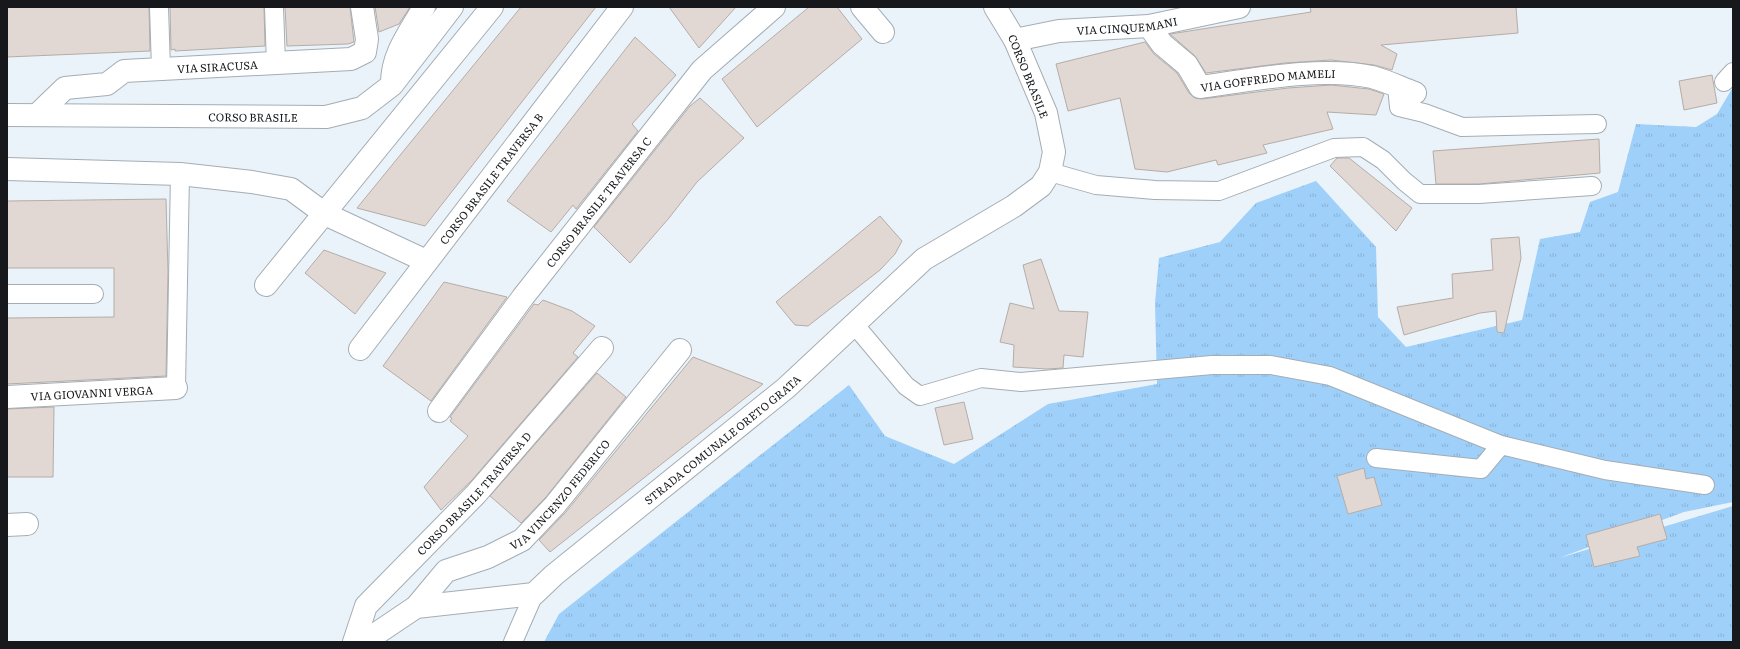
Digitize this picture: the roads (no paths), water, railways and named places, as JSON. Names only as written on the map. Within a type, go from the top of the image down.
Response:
[{"type":"street","name":"VIA SIRACUSA","points":[[37,115],[65,88],[107,84],[124,71],[351,59],[365,52],[367,39],[362,7]]},
{"type":"street","points":[[392,85],[392,69],[398,50],[424,7]]},
{"type":"street","name":"CORSO BRASILE","points":[[7,115],[326,117],[362,108],[392,85],[452,7]]},
{"type":"street","points":[[266,285],[492,7]]},
{"type":"street","name":"CORSO BRASILE TRAVERSA B","points":[[360,349],[622,7]]},
{"type":"street","name":"CORSO BRASILE TRAVERSA C","points":[[439,411],[523,297],[702,70],[774,7]]},
{"type":"street","points":[[862,7],[883,32]]},
{"type":"street","name":"VIA CINQUEMANI","points":[[1015,40],[1059,31],[1149,26],[1239,7]]},
{"type":"street","name":"CORSO BRASILE","points":[[1001,10],[1046,113],[1054,152],[1050,172]]},
{"type":"street","name":"VIA GOFFREDO MAMELI","points":[[1149,26],[1162,44],[1187,65],[1200,87],[1280,77],[1344,73],[1373,77],[1406,90]]},
{"type":"street","points":[[7,169],[180,174],[252,182],[291,189],[325,214],[426,261]]},
{"type":"street","name":"STRADA COMUNALE ORETO GRATA","points":[[534,594],[584,550],[786,388],[924,259],[1014,206],[1041,186],[1050,172]]},
{"type":"street","name":"CORSO BRASILE TRAVERSA D","points":[[354,642],[366,606],[476,494],[602,348]]},
{"type":"street","name":"VIA VINCENZO FEDERICO","points":[[416,607],[446,571],[488,557],[522,540],[555,504],[680,350]]},
{"type":"street","name":"VIA GIOVANNI VERGA","points":[[7,397],[176,388]]},
{"type":"street","points":[[364,642],[416,607],[534,594]]},
{"type":"lane","points":[[159,7],[161,70]]},
{"type":"lane","points":[[274,7],[276,64]]},
{"type":"lane","points":[[1406,90],[1399,107],[1424,113],[1462,127],[1597,124]]},
{"type":"lane","points":[[1050,172],[1096,185],[1155,190],[1219,191],[1334,148],[1363,147],[1383,160],[1404,181],[1420,194],[1479,194],[1592,186]]},
{"type":"lane","points":[[176,388],[180,174]]},
{"type":"lane","points":[[7,294],[94,294]]},
{"type":"lane","points":[[854,324],[906,386],[920,396],[981,378],[1021,382],[1212,366],[1271,366],[1330,376],[1501,445],[1605,470],[1705,485]]},
{"type":"lane","points":[[1376,458],[1481,469],[1501,445]]},
{"type":"lane","points":[[513,642],[534,594]]}]
